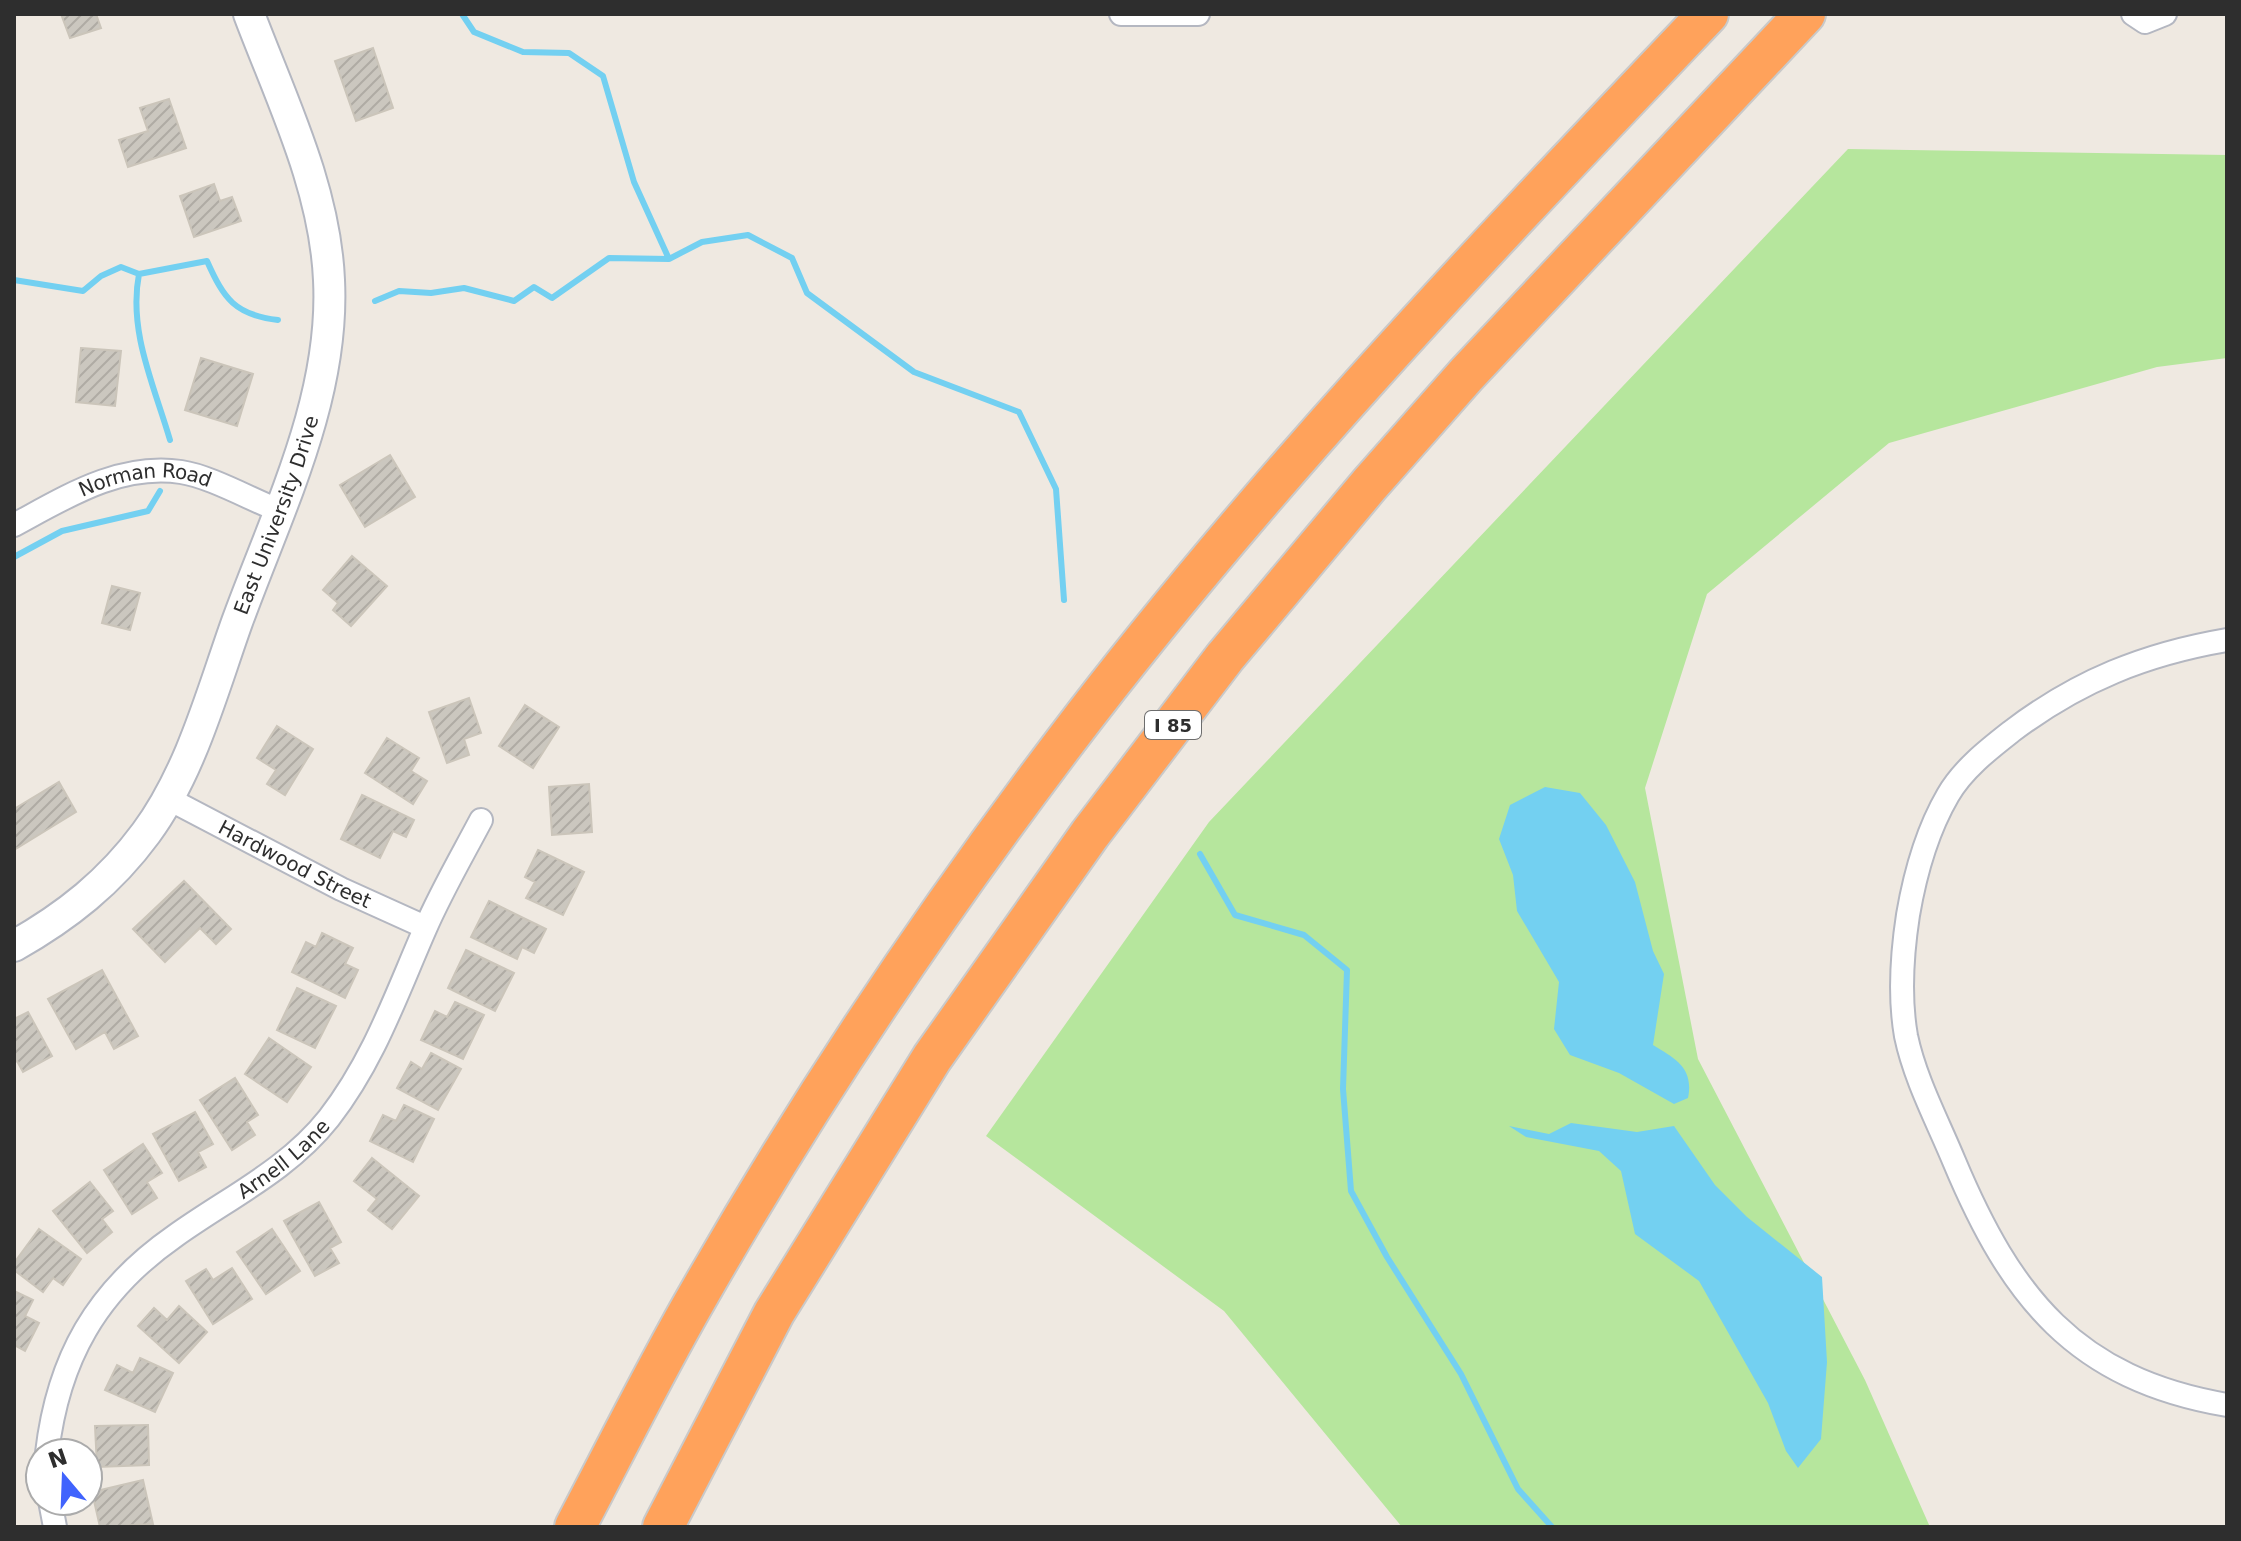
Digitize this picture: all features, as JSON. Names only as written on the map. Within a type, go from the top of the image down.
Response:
[{"type":"highway","points":[[575,1527],[694,1301],[779,1159],[908,960],[1064,743],[1176,600],[1348,397],[1708,14]]},
{"type":"highway","name":"I 85","points":[[663,1527],[774,1313],[840,1205],[932,1058],[1090,834],[1225,657],[1369,485],[1466,375],[1805,14]]},
{"type":"main road","name":"East University Drive","points":[[14,946],[88,898],[139,842],[167,798],[197,734],[319,394],[328,336],[329,278],[314,189],[249,14]]},
{"type":"street","points":[[1121,14],[1198,14]]},
{"type":"street","points":[[2133,14],[2145,22],[2165,14]]},
{"type":"street","name":"Norman Road","points":[[14,525],[90,485],[135,472],[182,472],[278,510]]},
{"type":"street","points":[[2227,640],[2185,647],[2094,678],[2051,702],[1996,744],[1961,776],[1947,796],[1928,839],[1913,886],[1902,988],[1906,1036],[1921,1083],[1976,1215],[1999,1256],[2060,1330],[2097,1361],[2142,1383],[2188,1398],[2227,1405]]},
{"type":"street","name":"Hardwood Street","points":[[167,798],[341,889],[425,927]]},
{"type":"street","name":"Arnell Lane","points":[[49,1437],[52,1407],[67,1362],[104,1301],[137,1266],[174,1236],[255,1184],[293,1155],[326,1121],[355,1083],[388,1020],[425,927],[481,820]]},
{"type":"green space","points":[[1848,149],[2227,155],[2227,358],[2157,367],[1889,443],[1707,594],[1645,788],[1698,1059],[1865,1380],[1930,1527],[1402,1527],[1224,1311],[986,1136],[1209,822]]},
{"type":"water","points":[[1545,787],[1580,793],[1606,825],[1635,882],[1653,951],[1664,974],[1653,1045],[1676,1060],[1686,1072],[1688,1098],[1674,1104],[1619,1073],[1570,1055],[1554,1029],[1559,982],[1517,911],[1513,875],[1499,839],[1510,805]]},
{"type":"water","points":[[1571,1123],[1637,1132],[1674,1126],[1715,1185],[1747,1217],[1822,1277],[1827,1362],[1821,1439],[1798,1468],[1786,1451],[1768,1403],[1699,1281],[1635,1234],[1621,1171],[1599,1151],[1526,1137],[1509,1126],[1549,1134]]},
{"type":"building","points":[[61,14],[96,14],[101,28],[70,38]]},
{"type":"building","points":[[373,48],[393,108],[356,121],[335,61]]},
{"type":"building","points":[[169,99],[186,148],[128,167],[119,140],[148,131],[140,108]]},
{"type":"building","points":[[214,184],[220,201],[232,197],[241,221],[194,237],[180,196]]},
{"type":"building","points":[[81,348],[121,351],[115,406],[76,402]]},
{"type":"building","points":[[201,358],[253,374],[237,426],[185,410]]},
{"type":"building","points":[[390,455],[415,497],[365,527],[340,485]]},
{"type":"building","points":[[352,556],[387,586],[351,626],[333,610],[338,603],[323,590]]},
{"type":"building","points":[[112,586],[140,593],[130,630],[102,623]]},
{"type":"building","points":[[469,698],[481,733],[464,739],[469,755],[447,763],[429,712]]},
{"type":"building","points":[[525,705],[559,727],[533,768],[499,746]]},
{"type":"building","points":[[277,726],[313,749],[285,795],[267,784],[276,770],[257,758]]},
{"type":"building","points":[[387,738],[419,758],[411,771],[427,781],[413,804],[365,773]]},
{"type":"building","points":[[59,782],[76,812],[14,850],[14,809]]},
{"type":"building","points":[[589,784],[592,832],[552,835],[549,787]]},
{"type":"building","points":[[362,795],[414,820],[406,837],[393,831],[380,858],[341,839]]},
{"type":"building","points":[[538,850],[584,872],[563,915],[526,898],[535,882],[525,877]]},
{"type":"building","points":[[184,881],[231,929],[216,944],[200,928],[165,962],[133,929]]},
{"type":"building","points":[[489,901],[546,929],[534,953],[522,947],[517,959],[471,937]]},
{"type":"building","points":[[322,933],[353,948],[345,964],[358,970],[345,998],[292,972],[306,942],[316,947]]},
{"type":"building","points":[[466,950],[514,973],[495,1011],[448,988]]},
{"type":"building","points":[[102,970],[138,1036],[114,1049],[105,1032],[76,1049],[48,999]]},
{"type":"building","points":[[297,988],[336,1006],[315,1048],[277,1030]]},
{"type":"building","points":[[455,1002],[484,1015],[463,1059],[421,1040],[435,1011],[447,1017]]},
{"type":"building","points":[[28,1012],[52,1056],[23,1072],[17,1061],[14,1062],[14,1019]]},
{"type":"building","points":[[269,1038],[311,1067],[287,1102],[245,1074]]},
{"type":"building","points":[[431,1053],[461,1069],[438,1110],[397,1088],[411,1062],[422,1069]]},
{"type":"building","points":[[235,1078],[258,1115],[247,1122],[255,1135],[232,1150],[200,1100]]},
{"type":"building","points":[[404,1105],[434,1119],[413,1162],[370,1141],[383,1115],[396,1121]]},
{"type":"building","points":[[195,1112],[213,1144],[198,1152],[206,1167],[179,1181],[153,1134]]},
{"type":"building","points":[[143,1144],[162,1173],[147,1182],[157,1198],[132,1214],[104,1170]]},
{"type":"building","points":[[372,1158],[419,1196],[392,1229],[368,1210],[377,1199],[354,1181]]},
{"type":"building","points":[[90,1182],[113,1211],[102,1219],[112,1232],[87,1253],[53,1211]]},
{"type":"building","points":[[319,1202],[341,1242],[330,1248],[339,1263],[315,1276],[284,1221]]},
{"type":"building","points":[[39,1229],[81,1259],[63,1285],[53,1278],[43,1292],[14,1270],[14,1263]]},
{"type":"building","points":[[272,1229],[300,1271],[266,1294],[237,1252]]},
{"type":"building","points":[[232,1268],[252,1299],[213,1324],[186,1281],[206,1269],[213,1280]]},
{"type":"building","points":[[14,1291],[33,1300],[25,1316],[39,1323],[25,1351],[14,1345]]},
{"type":"building","points":[[179,1306],[207,1332],[179,1363],[138,1326],[154,1308],[167,1320]]},
{"type":"building","points":[[140,1358],[173,1373],[155,1412],[105,1390],[117,1365],[133,1373]]},
{"type":"building","points":[[148,1425],[149,1465],[104,1467],[104,1437],[96,1437],[95,1426]]},
{"type":"building","points":[[143,1480],[153,1524],[100,1527],[98,1517],[104,1517],[104,1489]]},
{"type":"waterway","points":[[462,14],[474,32],[523,52],[569,53],[603,76],[634,182],[669,259],[702,242],[748,235],[792,258],[807,293],[914,372],[1019,412],[1056,489],[1064,600]]},
{"type":"waterway","points":[[375,301],[399,291],[431,293],[464,288],[514,301],[534,287],[552,298],[609,258],[669,259]]},
{"type":"waterway","points":[[14,280],[83,291],[101,276],[121,267],[139,274],[207,261],[219,286],[233,303],[251,314],[278,320]]},
{"type":"waterway","points":[[139,274],[137,316],[140,337],[170,440]]},
{"type":"waterway","points":[[14,557],[62,531],[148,511],[160,491]]},
{"type":"waterway","points":[[1200,854],[1235,915],[1304,935],[1347,970],[1343,1089],[1351,1191],[1387,1257],[1461,1374],[1518,1489],[1552,1527]]}]
